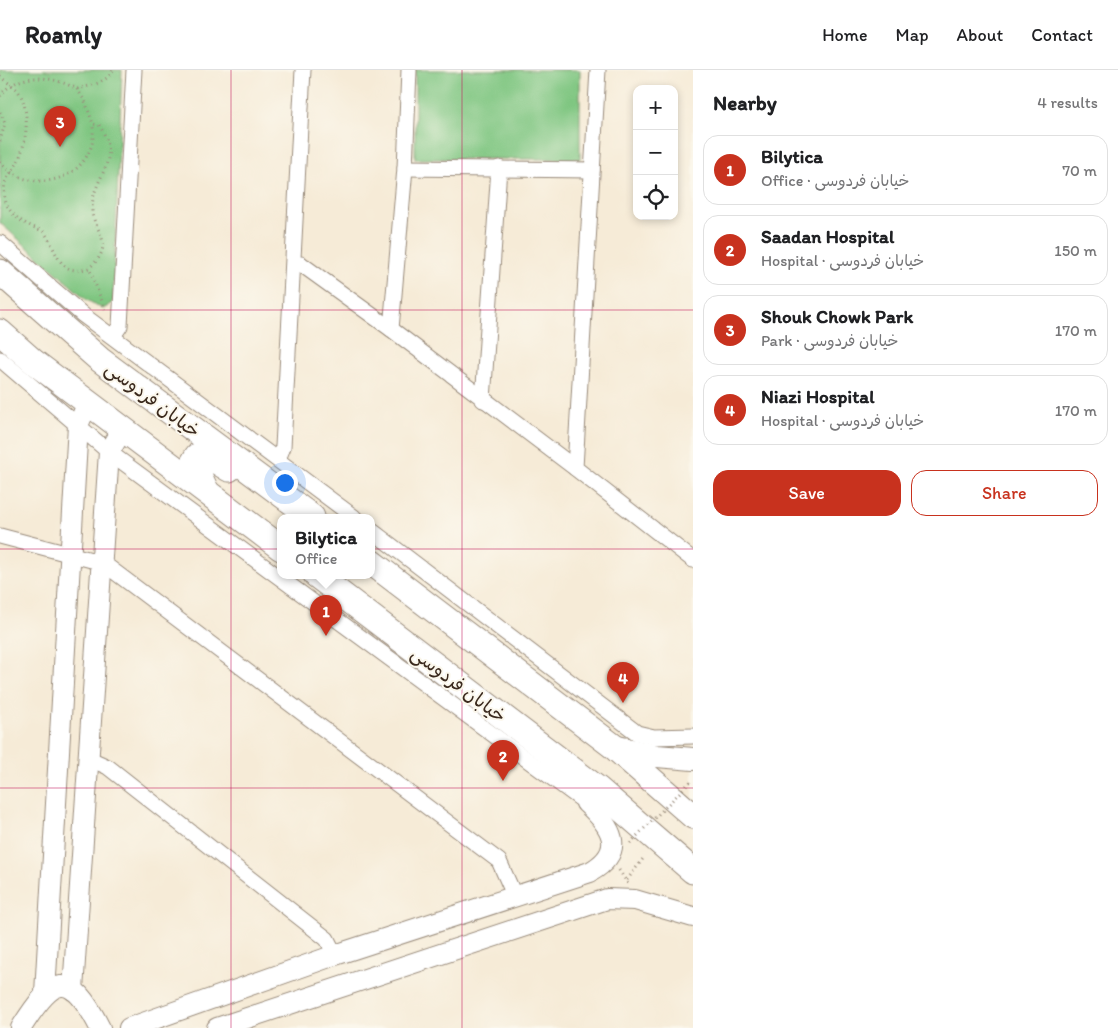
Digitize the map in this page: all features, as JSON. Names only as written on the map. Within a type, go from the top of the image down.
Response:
[{"type":"main road","name":"خیابان فردوسی","points":[[0,272],[100,359],[308,514]]},
{"type":"main road","points":[[0,332],[34,362],[83,414],[123,429],[277,545]]},
{"type":"main road","points":[[207,492],[193,463],[197,456],[202,454],[249,482],[265,482]]},
{"type":"main road","points":[[375,565],[613,746],[693,816]]},
{"type":"main road","name":"خیابان فردوسی","points":[[321,579],[592,796],[693,871]]},
{"type":"main road","points":[[613,746],[657,756],[693,759]]},
{"type":"street","points":[[113,336],[120,326],[134,70]]},
{"type":"street","points":[[278,459],[284,447],[303,70]]},
{"type":"street","points":[[391,329],[405,168],[409,70]]},
{"type":"street","points":[[575,468],[598,70]]},
{"type":"street","points":[[405,168],[592,170]]},
{"type":"street","points":[[483,400],[499,168]]},
{"type":"street","points":[[0,243],[83,315],[350,514]]},
{"type":"street","points":[[294,264],[301,264],[391,329],[693,560]]},
{"type":"street","points":[[0,359],[83,414],[109,452],[277,572]]},
{"type":"street","points":[[45,993],[70,556],[83,414]]},
{"type":"street","points":[[73,990],[90,759],[109,452],[123,429]]},
{"type":"street","points":[[375,533],[638,733],[654,737],[693,736]]},
{"type":"street","points":[[0,536],[70,556],[103,563],[499,861],[515,897]]},
{"type":"street","points":[[128,1028],[335,955],[590,872],[601,865],[607,857],[612,843],[607,824],[592,796],[287,579]]},
{"type":"street","points":[[90,759],[108,767],[327,939],[335,955]]},
{"type":"street","points":[[224,1027],[607,899],[634,900],[693,916]]},
{"type":"street","points":[[21,1028],[45,993],[59,985],[73,990],[89,1009],[100,1028]]},
{"type":"path","points":[[77,89],[103,80],[110,76],[113,70]]},
{"type":"path","points":[[0,76],[11,85],[20,97],[26,124],[20,154],[3,194],[6,206],[10,215],[16,220],[43,230],[58,260],[65,266],[77,270],[88,268],[98,259],[103,246],[103,241],[93,218],[92,209],[96,190],[105,173],[109,154],[103,132],[99,125],[93,124]]},
{"type":"path","points":[[0,96],[11,85],[27,79],[43,77],[58,80],[77,89],[86,101],[93,124],[91,149],[80,164],[65,176],[40,182],[29,180],[11,172],[0,162]]},
{"type":"path","points":[[0,112],[5,130],[0,141]]},
{"type":"path","points":[[88,268],[113,336]]},
{"type":"path","points":[[635,848],[630,843],[693,779]]},
{"type":"path","points":[[627,880],[646,857],[641,852]]},
{"type":"path","points":[[607,857],[627,880],[634,900]]},
{"type":"green space","points":[[0,70],[122,70],[113,303],[103,309],[87,300],[0,223]]},
{"type":"green space","points":[[415,70],[580,70],[580,159],[415,159]]},
{"type":"place","name":"Shouk Chowk Park","points":[[60,147]]},
{"type":"place","name":"Bilytica","points":[[326,636]]},
{"type":"place","name":"Niazi Hospital","points":[[623,703]]},
{"type":"place","name":"Saadan Hospital","points":[[503,781]]}]
